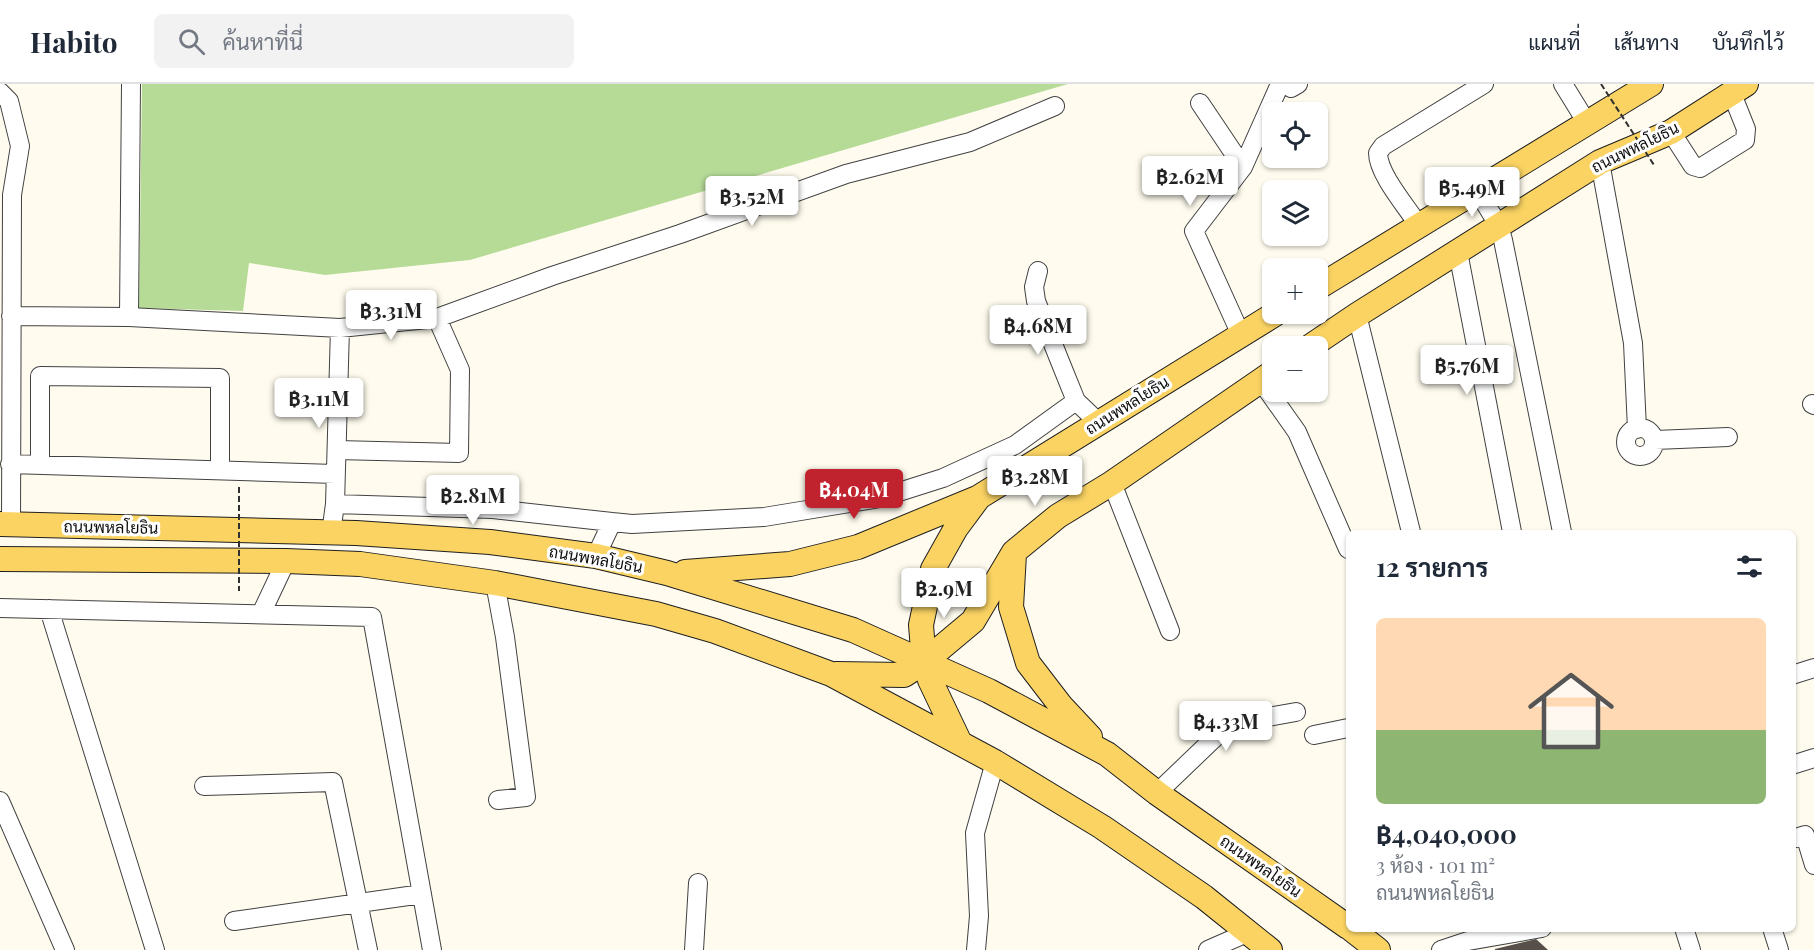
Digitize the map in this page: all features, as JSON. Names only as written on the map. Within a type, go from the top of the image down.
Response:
[{"type":"main road","points":[[1328,281],[1651,84]]},
{"type":"main road","name":"ถนนพหลโยธิน","points":[[1326,336],[1600,162],[1671,132],[1739,89]]},
{"type":"main road","name":"ถนนพหลโยธิน","points":[[960,743],[930,680],[924,662],[921,625],[933,568],[956,528],[980,497],[1262,322]]},
{"type":"main road","name":"ถนนพหลโยธิน","points":[[831,674],[904,675],[924,662],[973,621],[1014,552],[1058,516],[1112,483],[1262,380]]},
{"type":"main road","points":[[667,573],[790,564],[858,547],[980,497]]},
{"type":"main road","name":"ถนนพหลโยธิน","points":[[5,524],[331,532],[490,542],[596,556],[667,573],[853,630],[989,691],[1107,754],[1157,793],[1346,924]]},
{"type":"main road","points":[[1014,552],[1011,607],[1028,663],[1061,706],[1107,754]]},
{"type":"main road","name":"ถนนพหลโยธิน","points":[[0,559],[286,561],[360,564],[495,583],[656,614],[715,631],[831,674],[995,762],[1102,827],[1204,897],[1270,950]]},
{"type":"street","points":[[129,317],[131,84]]},
{"type":"street","points":[[1419,226],[1385,175],[1378,159],[1378,153],[1383,147],[1484,84]]},
{"type":"street","points":[[1563,84],[1587,123]]},
{"type":"street","points":[[1241,335],[1194,231],[1243,167],[1290,85]]},
{"type":"street","points":[[1671,132],[1694,166],[1700,168],[1737,147],[1745,140],[1746,129],[1739,89]]},
{"type":"street","points":[[0,92],[9,101],[20,147],[12,195],[10,464],[5,524]]},
{"type":"street","points":[[1200,103],[1243,167]]},
{"type":"street","points":[[11,316],[129,317],[340,328],[437,318],[846,174],[970,142],[1055,106]]},
{"type":"street","points":[[1600,162],[1633,343],[1636,429]]},
{"type":"street","points":[[1477,190],[1499,226],[1562,530]]},
{"type":"street","points":[[1458,252],[1512,530]]},
{"type":"street","points":[[1038,271],[1034,287],[1036,301],[1076,401],[1098,422]]},
{"type":"street","points":[[1357,315],[1411,530]]},
{"type":"street","points":[[337,450],[459,453],[460,370],[437,318]]},
{"type":"street","points":[[331,532],[335,504],[340,328]]},
{"type":"street","points":[[40,465],[40,376],[220,378],[220,470]]},
{"type":"street","points":[[335,504],[493,509],[632,524],[764,517],[880,498],[943,477],[1015,445],[1076,401]]},
{"type":"street","points":[[1281,402],[1297,432],[1346,544]]},
{"type":"street","points":[[1636,429],[1649,431],[1654,440],[1654,448],[1650,453],[1631,454],[1626,448],[1628,435],[1636,429]]},
{"type":"street","points":[[1654,440],[1728,437]]},
{"type":"street","points":[[10,464],[335,474]]},
{"type":"street","points":[[1112,483],[1170,631]]},
{"type":"street","points":[[596,556],[612,522]]},
{"type":"street","points":[[261,614],[286,561]]},
{"type":"street","points":[[495,583],[505,638],[526,797],[498,800]]},
{"type":"street","points":[[0,608],[372,617],[432,950]]},
{"type":"street","points":[[49,609],[155,950]]},
{"type":"street","points":[[1796,674],[1814,668]]},
{"type":"street","points":[[1157,793],[1229,724],[1296,711]]},
{"type":"street","points":[[1314,735],[1346,728]]},
{"type":"street","points":[[1796,764],[1814,758]]},
{"type":"street","points":[[976,950],[979,916],[975,833],[995,762]]},
{"type":"street","points":[[204,786],[333,782],[368,950]]},
{"type":"street","points":[[0,801],[62,942],[47,950]]},
{"type":"street","points":[[1796,838],[1805,835],[1814,865]]},
{"type":"street","points":[[694,950],[698,883]]},
{"type":"street","points":[[234,921],[423,894]]},
{"type":"street","points":[[1208,950],[1249,932]]},
{"type":"street","points":[[1441,950],[1468,941],[1519,932]]},
{"type":"street","points":[[1685,932],[1691,950]]},
{"type":"street","points":[[1773,932],[1779,950]]},
{"type":"path","points":[[1601,84],[1654,165]]},
{"type":"path","points":[[238,487],[238,591]]},
{"type":"green space","points":[[142,84],[1068,84],[470,260],[325,275],[249,263],[243,311],[139,308]]},
{"type":"building","points":[[1536,939],[1548,950],[1495,950],[1495,949]]}]
